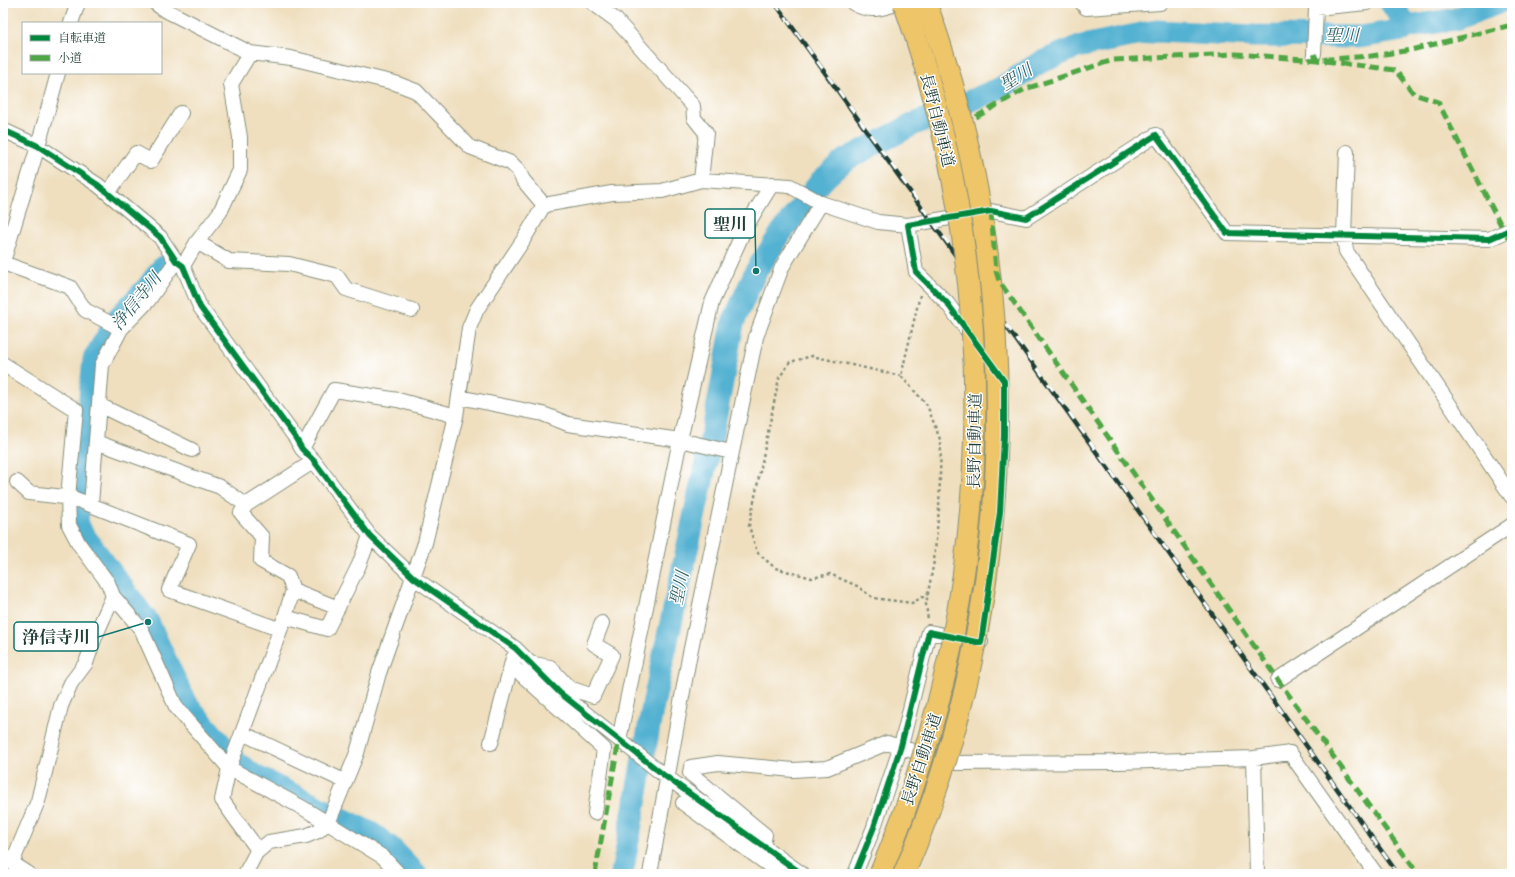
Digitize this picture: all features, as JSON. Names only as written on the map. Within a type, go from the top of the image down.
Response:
[{"type":"highway","name":"長野自動車道","points":[[880,874],[914,786],[947,672],[955,635],[966,557],[975,443],[973,334],[965,248],[940,123],[917,38],[904,3]]},
{"type":"highway","name":"長野自動車道","points":[[904,874],[936,790],[968,676],[988,560],[997,444],[995,328],[986,244],[962,119],[948,68],[926,3]]},
{"type":"street","points":[[71,22],[78,3]]},
{"type":"street","points":[[155,3],[250,53],[291,58],[396,83],[416,91],[470,147],[501,159],[514,166],[523,180],[544,205]]},
{"type":"street","points":[[593,3],[616,20],[693,106],[694,118],[706,133],[701,180]]},
{"type":"street","points":[[852,3],[861,8],[871,10],[899,3]]},
{"type":"street","points":[[937,3],[958,72],[991,211]]},
{"type":"street","points":[[1082,3],[1086,8],[1160,3]]},
{"type":"street","points":[[1314,54],[1316,8],[1367,3]]},
{"type":"street","points":[[89,503],[96,442],[97,411],[102,365],[116,326],[148,301],[197,242],[220,212],[240,170],[240,136],[232,84],[250,53]]},
{"type":"street","points":[[58,74],[3,262],[70,287],[85,310],[116,326]]},
{"type":"street","points":[[108,193],[136,153],[151,161],[181,113]]},
{"type":"street","points":[[3,130],[38,146],[98,185],[160,237],[179,263],[200,307],[295,437],[302,449],[314,461],[370,536],[414,578],[515,648],[560,693],[758,849],[781,874]]},
{"type":"street","points":[[245,874],[258,850],[268,842],[318,831],[327,822],[336,803],[357,753],[380,673],[425,543],[456,416],[469,328],[477,309],[522,242],[544,205],[612,193],[662,191],[701,180],[790,186],[821,203],[878,222],[908,225],[991,211],[1026,218],[1156,135],[1227,233],[1489,239],[1512,229]]},
{"type":"street","points":[[1347,152],[1344,236],[1346,251],[1512,497]]},
{"type":"street","points":[[622,743],[680,440],[712,302],[745,228],[772,184]]},
{"type":"street","points":[[650,874],[690,658],[731,452],[756,337],[782,267],[821,203]]},
{"type":"street","points":[[908,225],[916,272],[947,303],[1004,381],[1000,512],[981,643],[966,713],[928,835],[913,874]]},
{"type":"street","points":[[197,242],[229,261],[257,261],[289,264],[337,276],[346,289],[412,310]]},
{"type":"street","points":[[3,364],[78,412],[97,411],[192,450]]},
{"type":"street","points":[[302,449],[334,390],[398,400],[456,416]]},
{"type":"street","points":[[459,396],[543,414],[568,424],[680,440],[731,452]]},
{"type":"street","points":[[78,412],[70,526],[79,544],[108,583],[113,596],[141,629],[176,707],[229,768],[327,822],[383,857],[399,874]]},
{"type":"street","points":[[96,442],[220,487],[246,505]]},
{"type":"street","points":[[258,850],[222,800],[229,768],[294,590],[288,576],[261,561],[262,537],[241,513],[246,505],[314,461]]},
{"type":"street","points":[[17,482],[29,493],[71,498],[89,503],[189,544],[169,590],[282,623],[327,629],[370,536]]},
{"type":"street","points":[[1278,680],[1512,525]]},
{"type":"street","points":[[294,590],[338,608]]},
{"type":"street","points":[[29,874],[7,860],[38,801],[61,706],[71,683],[86,663],[95,636],[113,596]]},
{"type":"street","points":[[529,663],[550,667],[569,688],[593,696],[612,655],[594,644],[602,623]]},
{"type":"street","points":[[855,874],[874,827],[901,746],[929,632],[981,643]]},
{"type":"street","points":[[491,743],[515,648]]},
{"type":"street","points":[[511,665],[604,749],[595,813]]},
{"type":"street","points":[[242,734],[344,781]]},
{"type":"street","points":[[758,849],[765,835],[690,773],[691,767],[718,763],[794,770],[827,768],[887,743],[901,746],[951,763],[1118,762],[1254,758],[1290,753],[1376,874]]},
{"type":"street","points":[[1254,758],[1257,874]]},
{"type":"street","points":[[683,803],[802,874]]},
{"type":"path","points":[[901,376],[923,280]]},
{"type":"path","points":[[928,594],[912,603],[873,598],[857,586],[830,574],[812,578],[775,568],[758,552],[749,526],[779,378],[790,362],[812,356],[901,376],[927,405],[942,442],[937,531],[934,561],[928,594],[926,604],[929,632]]},
{"type":"waterway","name":"浄信寺川","points":[[1391,3],[1407,27]]},
{"type":"waterway","name":"聖川","points":[[622,874],[653,705],[714,426],[733,323],[756,271],[781,233],[821,181],[845,160],[912,125],[1001,88],[1039,63],[1077,47],[1156,31],[1254,36],[1360,37],[1456,19],[1498,3]]},
{"type":"waterway","name":"浄信寺川","points":[[163,267],[147,288],[118,318],[94,359],[77,522],[82,533],[148,622],[185,702],[237,763],[255,776],[371,833],[391,848],[416,874]]},
{"type":"railway","points":[[775,3],[932,220],[1398,874]]},
{"type":"marked path","points":[[976,117],[1025,89],[1113,60],[1236,54],[1317,60],[1371,56],[1411,50],[1512,25]]},
{"type":"marked path","points":[[1314,54],[1317,60],[1395,70],[1414,94],[1438,102],[1505,233],[1512,243]]},
{"type":"marked path","points":[[991,211],[996,271],[999,281],[1278,680],[1418,874]]},
{"type":"marked path","points":[[595,874],[619,740]]},
{"type":"cycle path","points":[[3,130],[38,146],[98,185],[160,237],[176,261],[183,266],[200,307],[295,437],[302,449],[314,461],[370,536],[414,578],[515,648],[560,693],[665,776],[802,874]]},
{"type":"cycle path","points":[[855,874],[874,827],[901,746],[929,632],[981,643],[1000,512],[1004,436],[1004,381],[947,303],[916,272],[908,225],[991,211],[1026,218],[1156,135],[1227,233],[1489,239],[1512,229]]},
{"type":"place","name":"聖川","points":[[756,271]]},
{"type":"place","name":"浄信寺川","points":[[148,622]]}]
